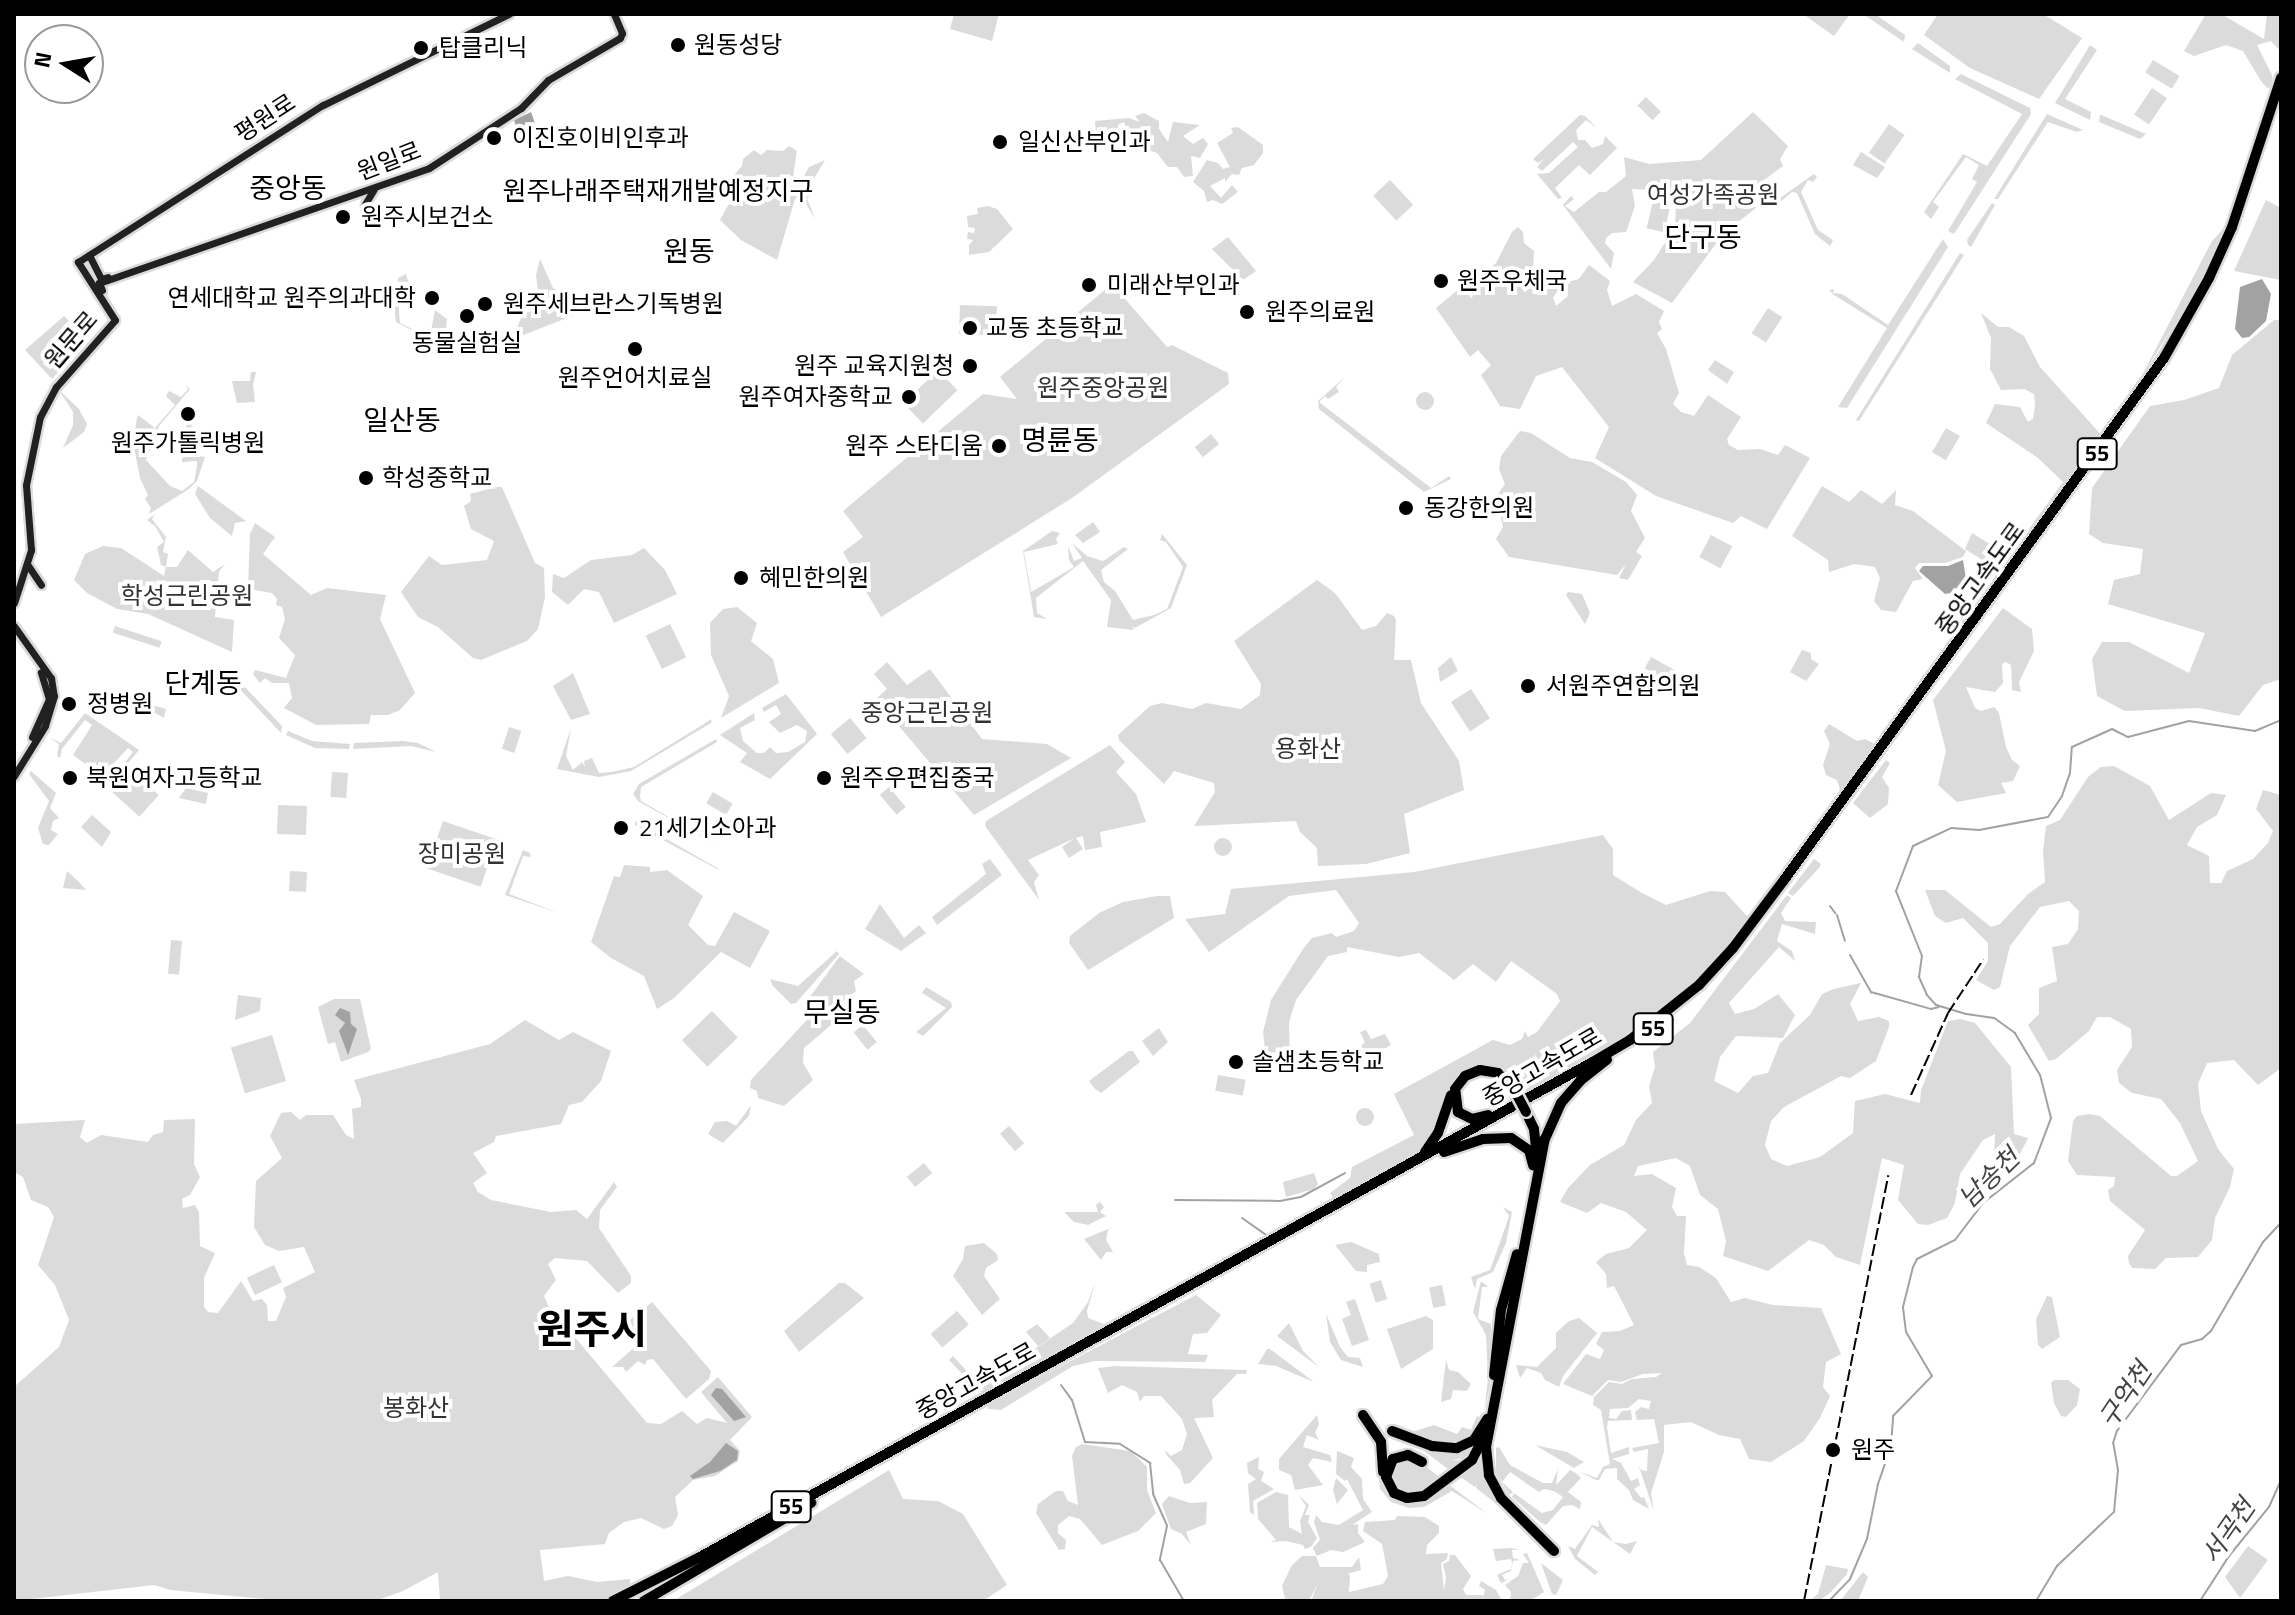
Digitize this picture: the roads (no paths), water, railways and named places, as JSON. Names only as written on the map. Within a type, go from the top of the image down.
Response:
[{"type":"highway","name":"중앙고속도로","points":[[613,1601],[688,1564],[1431,1157],[1615,1054],[1672,1016],[1709,982],[1741,945],[2123,419],[2171,346],[2209,278],[2232,227],[2281,78]]},
{"type":"highway","name":"중앙고속도로","points":[[1282,1237],[1630,1040],[1699,985],[1733,948],[2165,365],[2225,254],[2253,184],[2281,96]]},
{"type":"highway","points":[[1532,1189],[1550,1125],[1561,1103],[1581,1080],[1615,1054]]},
{"type":"highway","points":[[1407,1165],[1432,1144],[1453,1088],[1463,1074],[1479,1067],[1499,1070],[1511,1080],[1539,1138],[1540,1160]]},
{"type":"highway","points":[[1518,1094],[1504,1076],[1480,1070],[1460,1081],[1454,1097],[1458,1112],[1472,1119],[1533,1094]]},
{"type":"highway","points":[[1363,1415],[1381,1442],[1383,1479],[1390,1494],[1407,1501],[1417,1501],[1444,1483],[1478,1453],[1515,1312],[1537,1139],[1527,1111]]},
{"type":"highway","points":[[1431,1157],[1471,1141],[1511,1138],[1525,1145],[1532,1157],[1532,1189]]},
{"type":"highway","name":"중앙고속도로","points":[[644,1601],[968,1410]]},
{"type":"highway","points":[[1392,1431],[1432,1446],[1457,1448],[1474,1440],[1490,1416]]},
{"type":"highway","points":[[1490,1416],[1487,1464],[1494,1486],[1554,1551]]},
{"type":"highway","points":[[1422,1462],[1408,1455],[1393,1459],[1386,1477],[1394,1493],[1416,1498],[1444,1483]]},
{"type":"main road","name":"평원로","points":[[89,255],[323,105],[509,14]]},
{"type":"main road","name":"원일로","points":[[101,282],[362,198],[374,189],[452,156],[521,108],[548,80],[620,38],[622,33],[614,14]]},
{"type":"main road","points":[[89,255],[78,263],[101,282]]},
{"type":"main road","name":"원문로","points":[[14,603],[31,546],[26,485],[40,417],[56,387],[115,320],[89,255]]},
{"type":"main road","name":"원문로","points":[[14,589],[31,546]]},
{"type":"main road","points":[[27,563],[31,575],[41,585]]},
{"type":"main road","points":[[14,626],[51,678],[46,713],[14,776]]},
{"type":"main road","points":[[14,634],[51,689]]},
{"type":"main road","points":[[14,767],[30,744]]},
{"type":"waterway","points":[[521,132],[522,138]]},
{"type":"waterway","name":"남송천","points":[[1829,1601],[1850,1579],[1867,1539],[1878,1484],[1891,1447],[1893,1416],[1932,1376],[1906,1332],[1903,1307],[1913,1267],[1917,1259],[1955,1240],[1983,1203],[2034,1163],[2051,1118],[2040,1075],[2015,1033],[1994,1018],[1936,1005],[1927,995],[1919,977],[1922,956],[1896,891],[1913,846],[1951,828],[1979,830],[2048,817],[2062,796],[2070,773],[2072,747],[2112,729],[2128,737],[2189,721],[2255,731],[2281,720]]},
{"type":"waterway","points":[[1830,906],[1835,913]]},
{"type":"waterway","points":[[1837,915],[1845,941]]},
{"type":"waterway","points":[[1850,955],[1871,992],[1931,1009],[1939,1007]]},
{"type":"waterway","points":[[1175,1200],[1280,1201],[1301,1197],[1345,1173]]},
{"type":"waterway","points":[[1242,1218],[1271,1238]]},
{"type":"waterway","name":"구억천","points":[[2036,1601],[2057,1566],[2114,1512],[2118,1470],[2113,1443],[2117,1431],[2181,1345],[2202,1339],[2211,1331],[2263,1242],[2281,1223]]},
{"type":"waterway","points":[[1061,1385],[1072,1400],[1085,1442],[1120,1444],[1150,1463],[1153,1494],[1167,1526],[1160,1560],[1184,1601]]},
{"type":"waterway","name":"서곡천","points":[[2200,1601],[2229,1556],[2269,1507],[2281,1480]]},
{"type":"railway","points":[[1911,1095],[1948,1013],[1983,960]]},
{"type":"railway","points":[[1804,1601],[1888,1175]]},
{"type":"place","name":"원동성당","points":[[678,45]]},
{"type":"place","name":"탑클리닉","points":[[421,48]]},
{"type":"place","name":"이진호이비인후과","points":[[494,138]]},
{"type":"place","name":"일신산부인과","points":[[1000,142]]},
{"type":"place","name":"원주시보건소","points":[[343,217]]},
{"type":"place","name":"원주우체국","points":[[1441,281]]},
{"type":"place","name":"미래산부인과","points":[[1089,285]]},
{"type":"place","name":"연세대학교 원주의과대학","points":[[432,298]]},
{"type":"place","name":"원주세브란스기독병원","points":[[485,304]]},
{"type":"place","name":"원주의료원","points":[[1247,312]]},
{"type":"place","name":"동물실험실","points":[[467,316]]},
{"type":"place","name":"교동 초등학교","points":[[970,328]]},
{"type":"place","name":"원주언어치료실","points":[[635,349]]},
{"type":"place","name":"원주 교육지원청","points":[[970,366]]},
{"type":"place","name":"원주여자중학교","points":[[909,397]]},
{"type":"place","name":"원주가톨릭병원","points":[[188,414]]},
{"type":"place","name":"원주 스타디움","points":[[999,446]]},
{"type":"place","name":"학성중학교","points":[[366,478]]},
{"type":"place","name":"동강한의원","points":[[1406,508]]},
{"type":"place","name":"혜민한의원","points":[[741,578]]},
{"type":"place","name":"서원주연합의원","points":[[1528,686]]},
{"type":"place","name":"정병원","points":[[69,704]]},
{"type":"place","name":"북원여자고등학교","points":[[70,778]]},
{"type":"place","name":"원주우편집중국","points":[[824,778]]},
{"type":"place","name":"21세기소아과","points":[[621,828]]},
{"type":"place","name":"솔샘초등학교","points":[[1236,1062]]},
{"type":"place","name":"원주","points":[[1833,1450]]},
{"type":"district","name":"중앙동","points":[[288,188]]},
{"type":"district","name":"원주나래주택재개발예정지구","points":[[658,191]]},
{"type":"district","name":"단구동","points":[[1703,237]]},
{"type":"district","name":"원동","points":[[689,251]]},
{"type":"district","name":"일산동","points":[[402,420]]},
{"type":"district","name":"명륜동","points":[[1060,440]]},
{"type":"district","name":"단계동","points":[[203,683]]},
{"type":"district","name":"무실동","points":[[842,1012]]},
{"type":"district","name":"원주시","points":[[592,1329]]},
{"type":"park label","name":"여성가족공원","points":[[1713,195]]},
{"type":"park label","name":"원주중앙공원","points":[[1103,388]]},
{"type":"park label","name":"학성근린공원","points":[[187,596]]},
{"type":"park label","name":"중앙근린공원","points":[[927,713]]},
{"type":"park label","name":"용화산","points":[[1308,749]]},
{"type":"park label","name":"장미공원","points":[[462,854]]},
{"type":"park label","name":"봉화산","points":[[416,1408]]}]
